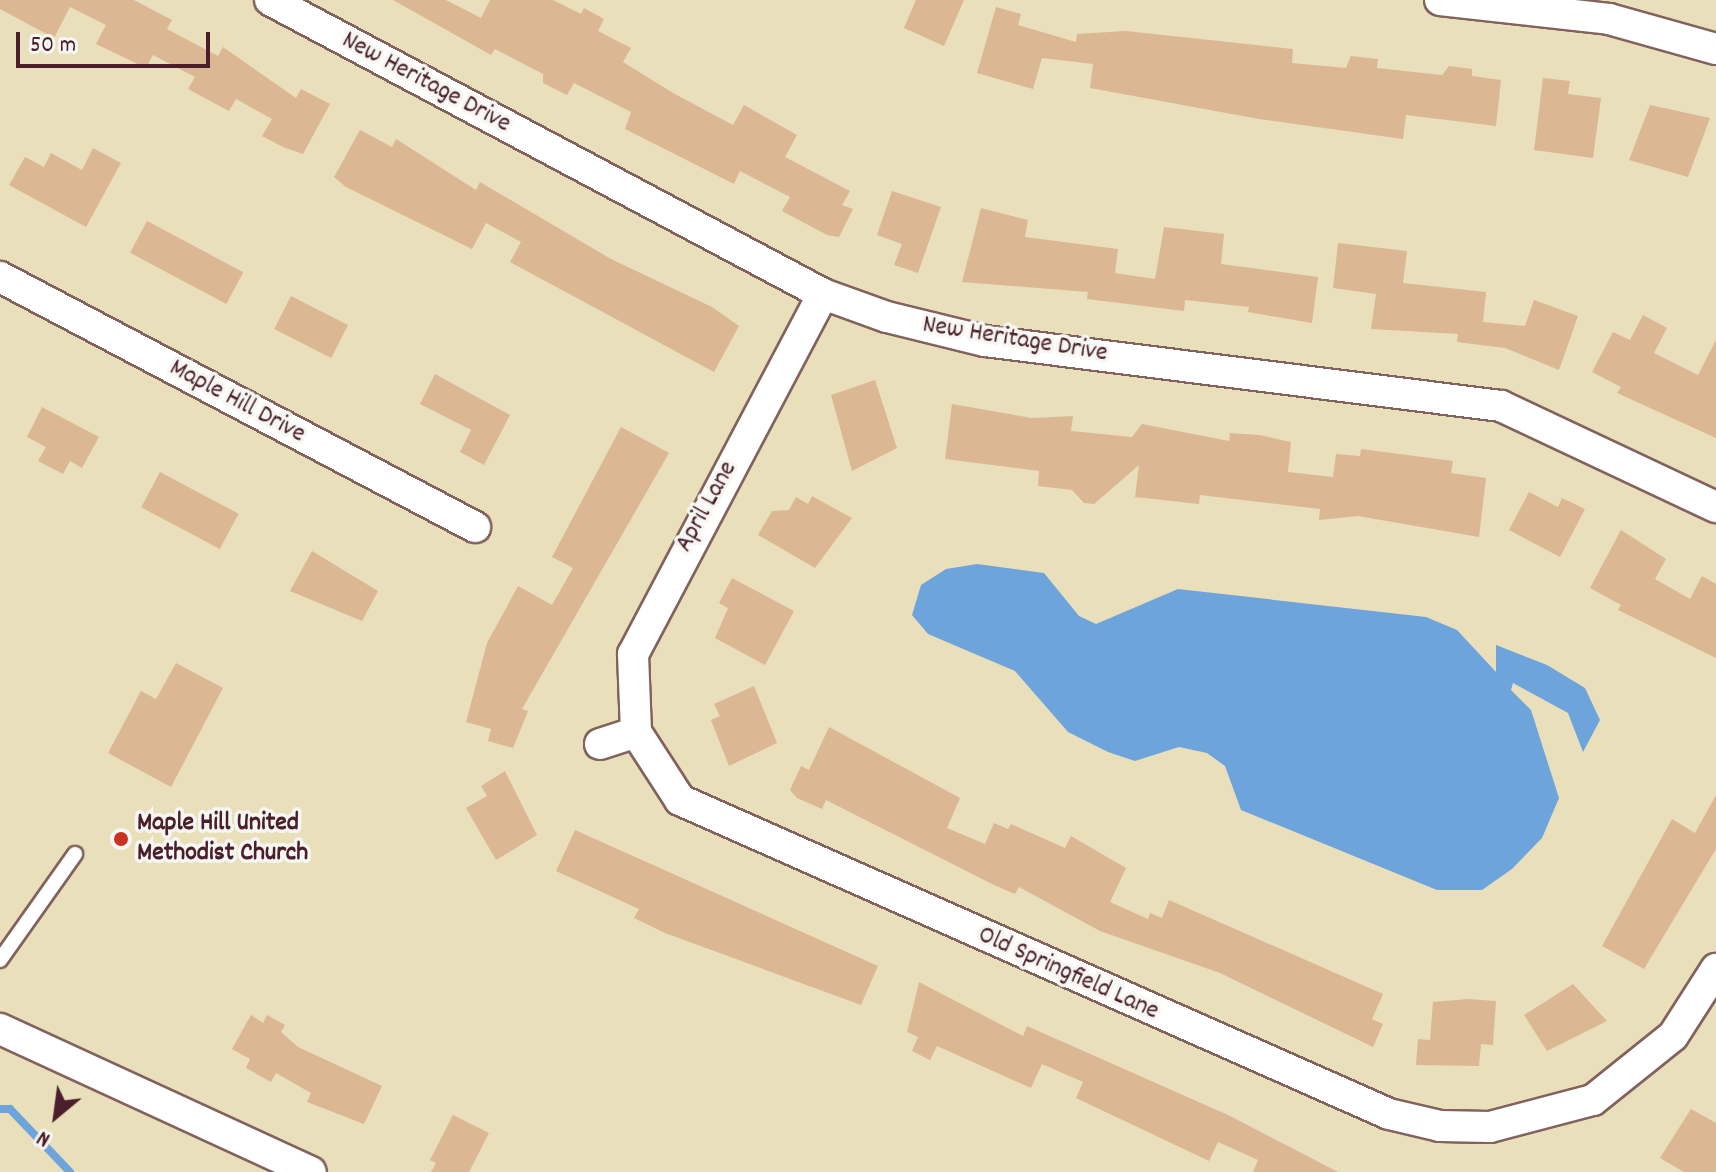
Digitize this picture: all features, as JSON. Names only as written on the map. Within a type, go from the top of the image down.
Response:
[{"type":"street","name":"New Heritage Drive","points":[[270,0],[823,294],[985,341],[1501,406],[1574,434],[1716,507]]},
{"type":"street","points":[[1440,0],[1609,19],[1716,49]]},
{"type":"street","name":"Maple Hill Drive","points":[[0,277],[475,527]]},
{"type":"street","name":"April Lane","points":[[636,732],[631,689],[640,630],[823,294]]},
{"type":"street","points":[[600,744],[636,732]]},
{"type":"street","name":"Old Springfield Lane","points":[[636,732],[680,800],[717,821],[1389,1114],[1440,1126],[1543,1117],[1593,1100],[1636,1072],[1673,1036],[1716,969]]},
{"type":"street","points":[[0,1029],[311,1172]]},
{"type":"lane","points":[[0,960],[75,854]]},
{"type":"water","points":[[977,564],[1044,573],[1079,616],[1096,624],[1178,589],[1426,617],[1457,630],[1496,672],[1496,645],[1547,665],[1585,688],[1600,720],[1583,752],[1568,713],[1513,683],[1511,690],[1531,710],[1559,798],[1542,838],[1512,869],[1482,890],[1437,890],[1241,810],[1225,766],[1207,753],[1179,747],[1135,761],[1108,752],[1068,732],[1015,671],[928,634],[912,615],[921,585],[946,569]]},
{"type":"building","points":[[0,0],[134,0],[172,20],[167,29],[218,56],[223,47],[296,98],[301,89],[330,104],[303,154],[262,136],[272,119],[236,99],[229,111],[188,89],[195,77],[153,55],[146,68],[96,44],[106,25],[70,7],[54,38],[0,9]]},
{"type":"building","points":[[393,0],[446,0],[481,18],[490,0],[553,0],[581,14],[584,8],[604,19],[598,31],[631,48],[623,62],[673,93],[733,125],[744,105],[797,135],[785,157],[850,191],[842,205],[853,209],[839,237],[827,235],[782,211],[790,197],[740,171],[734,184],[625,129],[631,112],[574,83],[567,95],[543,83],[543,74],[495,49],[491,55]]},
{"type":"building","points":[[916,0],[964,0],[944,46],[904,28]]},
{"type":"building","points":[[996,7],[1021,14],[1018,25],[1076,42],[1077,34],[1126,31],[1293,49],[1292,63],[1346,68],[1351,56],[1378,59],[1377,68],[1442,75],[1449,66],[1472,69],[1472,76],[1501,80],[1496,126],[1406,115],[1403,139],[1259,119],[1090,88],[1093,64],[1042,58],[1033,89],[977,73]]},
{"type":"building","points":[[1543,78],[1570,81],[1568,94],[1601,98],[1593,158],[1534,150]]},
{"type":"building","points":[[1650,105],[1710,118],[1688,177],[1629,160]]},
{"type":"building","points":[[360,130],[392,147],[396,139],[476,190],[480,182],[611,259],[712,307],[739,326],[714,372],[510,262],[521,242],[486,223],[472,249],[346,187],[334,177]]},
{"type":"building","points":[[93,148],[121,163],[86,227],[9,185],[25,157],[44,167],[51,153],[82,170]]},
{"type":"building","points":[[892,191],[941,207],[918,273],[894,265],[902,244],[877,235]]},
{"type":"building","points":[[981,208],[1028,220],[1025,237],[1118,249],[1115,273],[1155,279],[1164,227],[1224,234],[1221,264],[1318,277],[1312,323],[1248,312],[1249,307],[1185,300],[1184,311],[1087,299],[1088,292],[962,282]]},
{"type":"building","points":[[147,221],[243,272],[226,304],[130,253]]},
{"type":"building","points":[[1338,243],[1407,251],[1403,283],[1486,292],[1483,322],[1525,326],[1534,300],[1578,316],[1559,370],[1505,348],[1457,342],[1458,334],[1371,329],[1376,294],[1333,288]]},
{"type":"building","points":[[291,296],[348,325],[331,358],[274,329]]},
{"type":"building","points":[[1643,315],[1667,328],[1654,353],[1698,375],[1716,340],[1716,438],[1617,393],[1621,387],[1592,372],[1613,332],[1630,340]]},
{"type":"building","points":[[435,374],[510,415],[484,465],[460,452],[471,430],[420,404]]},
{"type":"building","points":[[875,380],[897,448],[852,471],[831,395]]},
{"type":"building","points":[[952,404],[1032,418],[1073,416],[1071,431],[1132,437],[1142,424],[1229,441],[1230,433],[1259,435],[1291,442],[1288,472],[1333,477],[1336,454],[1360,456],[1361,449],[1453,461],[1451,473],[1486,478],[1479,537],[1358,516],[1319,520],[1320,509],[1200,495],[1199,504],[1135,497],[1139,465],[1094,504],[1084,503],[1072,490],[1038,486],[1039,471],[945,459]]},
{"type":"building","points":[[42,407],[99,437],[82,468],[70,461],[63,474],[38,461],[46,447],[27,437]]},
{"type":"building","points":[[621,427],[669,453],[522,709],[528,711],[513,748],[488,741],[491,729],[466,722],[487,643],[518,586],[552,605],[573,568],[552,557]]},
{"type":"building","points":[[160,472],[239,514],[220,549],[141,507]]},
{"type":"building","points":[[1529,492],[1558,507],[1562,498],[1585,509],[1560,557],[1509,530]]},
{"type":"building","points":[[812,496],[852,518],[815,568],[758,535],[772,511],[789,510],[796,497],[808,504]]},
{"type":"building","points":[[1621,530],[1666,559],[1655,579],[1690,599],[1702,576],[1716,584],[1716,658],[1618,610],[1621,605],[1590,588]]},
{"type":"building","points":[[312,551],[378,591],[362,621],[290,591]]},
{"type":"building","points":[[732,578],[794,611],[765,665],[715,638],[728,608],[719,603]]},
{"type":"building","points":[[176,663],[223,688],[171,787],[108,753],[141,691],[156,699]]},
{"type":"building","points":[[754,686],[777,743],[729,766],[711,720],[720,716],[714,704]]},
{"type":"building","points":[[829,727],[960,798],[947,828],[985,844],[994,823],[1008,829],[1011,824],[1065,848],[1071,836],[1126,868],[1110,902],[1148,919],[1150,913],[1162,918],[1169,900],[1383,994],[1372,1019],[1383,1024],[1373,1047],[1220,973],[1100,931],[1019,887],[1015,894],[994,885],[826,800],[822,809],[797,798],[790,790],[801,766],[809,770]]},
{"type":"building","points":[[505,771],[537,835],[496,860],[466,808],[487,796],[481,786]]},
{"type":"building","points":[[1716,795],[1716,849],[1644,969],[1602,946],[1672,819],[1695,833]]},
{"type":"building","points":[[575,830],[878,966],[861,1005],[665,933],[634,918],[639,909],[556,871]]},
{"type":"building","points":[[919,982],[1023,1036],[1027,1026],[1228,1115],[1338,1172],[1253,1172],[1258,1160],[1218,1142],[1209,1161],[1076,1098],[1083,1082],[1042,1064],[1031,1088],[937,1046],[930,1060],[912,1051],[918,1037],[907,1032]]},
{"type":"building","points":[[1573,984],[1607,1021],[1547,1051],[1524,1015]]},
{"type":"building","points":[[1468,999],[1496,1001],[1493,1045],[1481,1044],[1479,1066],[1416,1065],[1418,1039],[1430,1040],[1433,1002]]},
{"type":"building","points":[[251,1015],[263,1023],[267,1015],[285,1025],[281,1032],[298,1047],[382,1086],[364,1124],[307,1102],[311,1093],[276,1073],[271,1082],[246,1068],[250,1059],[232,1049]]},
{"type":"building","points":[[1691,1109],[1716,1123],[1716,1172],[1684,1172],[1660,1158]]},
{"type":"building","points":[[453,1115],[489,1133],[469,1172],[431,1172],[436,1163],[430,1160]]},
{"type":"waterway","points":[[0,1109],[10,1109],[70,1172]]},
{"type":"place","name":"Maple Hill United Methodist Church","points":[[121,839]]}]
